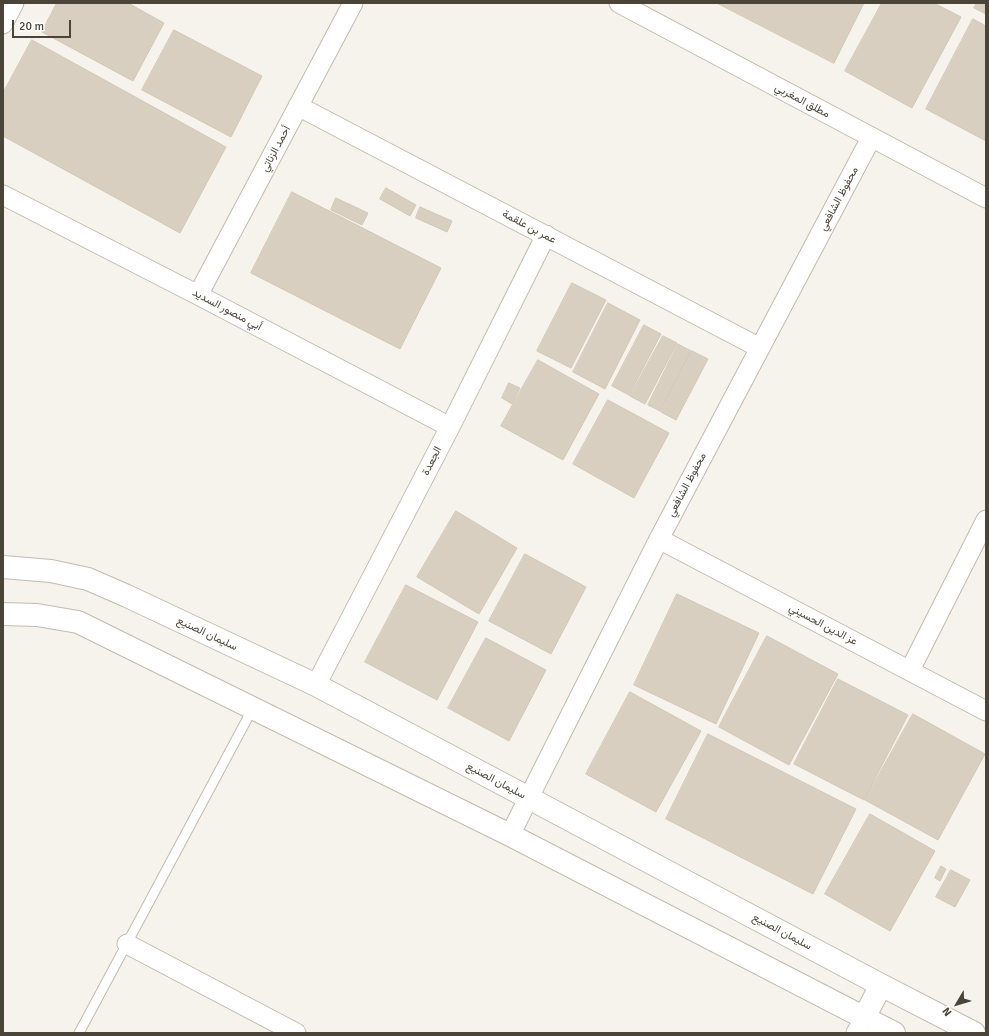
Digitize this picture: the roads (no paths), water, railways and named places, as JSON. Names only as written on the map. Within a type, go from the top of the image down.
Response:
[{"type":"street","points":[[3,24],[14,3]]},
{"type":"street","name":"أحمد الزناتي","points":[[198,296],[353,3]]},
{"type":"street","name":"مطلق المغربي","points":[[619,3],[986,198]]},
{"type":"street","name":"عمر بن علقمة","points":[[298,106],[760,348]]},
{"type":"street","name":"محفوظ الشافعي","points":[[510,835],[659,540],[871,138]]},
{"type":"street","name":"أبي منصور السديد","points":[[3,195],[450,427]]},
{"type":"street","name":"الجعدة","points":[[316,685],[450,427],[546,236]]},
{"type":"street","points":[[910,670],[986,520]]},
{"type":"street","name":"عز الدين الحسيني","points":[[659,540],[986,711]]},
{"type":"street","name":"سليمان الصنيع","points":[[3,567],[51,571],[88,579],[316,685],[974,1033]]},
{"type":"street","points":[[3,614],[37,615],[78,622],[510,835],[860,1025],[894,1033]]},
{"type":"street","points":[[127,944],[296,1033]]},
{"type":"street","points":[[860,1025],[881,985]]},
{"type":"lane","points":[[79,1033],[253,708]]}]
